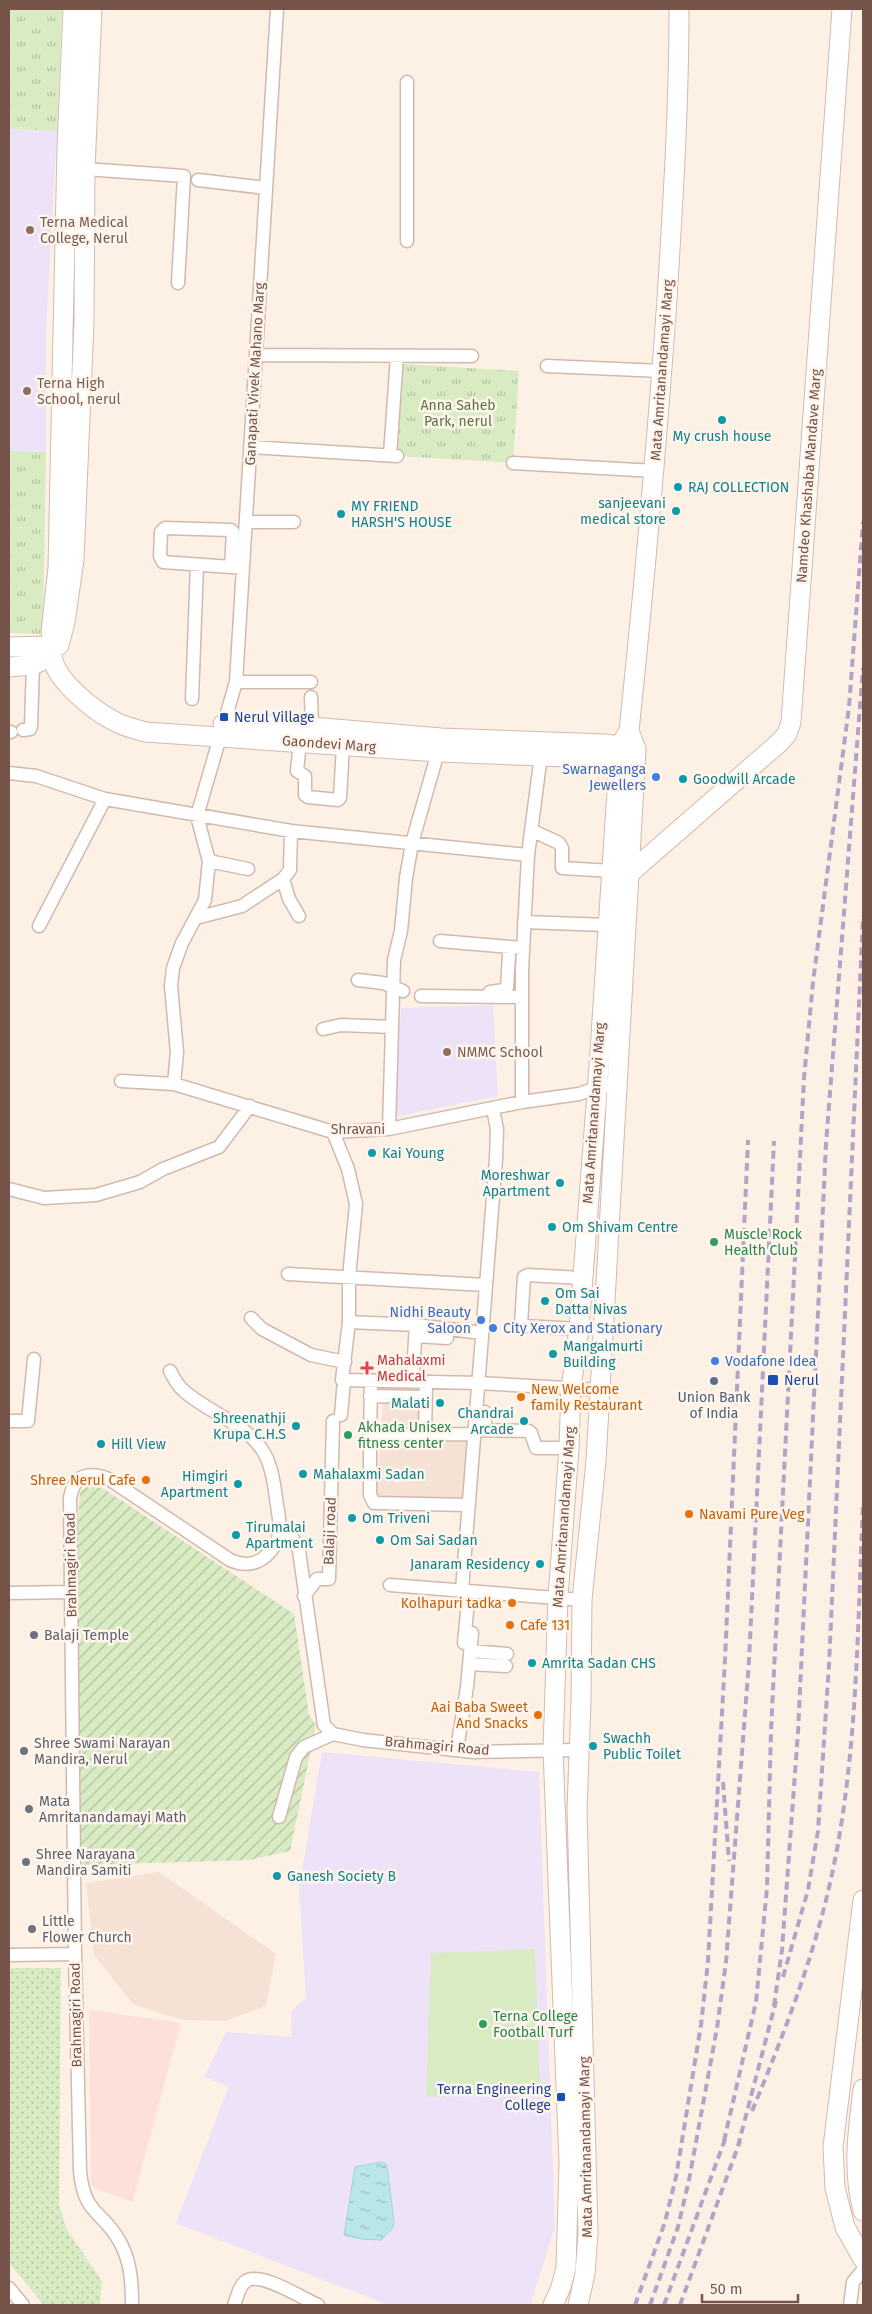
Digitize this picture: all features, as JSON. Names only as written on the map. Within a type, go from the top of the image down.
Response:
[{"type":"main road","points":[[50,654],[58,568],[67,147],[73,9]]},
{"type":"main road","points":[[9,667],[50,654],[65,622],[74,560],[84,322],[85,169],[92,9]]},
{"type":"main road","name":"Mata Amritanandamayi Marg","points":[[578,2305],[585,2274],[588,2234],[577,1810],[582,1600],[596,1461],[618,1084],[621,872],[628,750],[655,471],[676,162],[679,94],[679,9]]},
{"type":"main road","name":"Namdeo Khashaba Mandave Marg","points":[[621,872],[780,742],[787,734],[791,722],[842,9]]},
{"type":"main road","points":[[9,647],[50,654]]},
{"type":"main road","name":"Gaondevi Marg","points":[[50,654],[80,684],[109,705],[134,716],[168,724],[300,742],[343,745],[440,745],[628,750]]},
{"type":"main road","name":"Gaondevi Marg","points":[[222,730],[312,727],[440,745],[593,758],[628,750]]},
{"type":"main road","name":"Mata Amritanandamayi Marg","points":[[553,2305],[561,2287],[566,2268],[569,2163],[553,1749],[558,1597],[569,1448],[571,1388],[579,1329],[581,1278],[607,925],[621,872]]},
{"type":"main road","points":[[863,1900],[833,2147],[835,2188],[844,2228],[863,2260]]},
{"type":"main road","points":[[863,2089],[856,2148],[857,2186],[863,2211]]},
{"type":"street","name":"Ganapati Vivek Mahano Marg","points":[[197,816],[236,682],[237,568],[246,522],[277,9]]},
{"type":"street","points":[[407,82],[408,242]]},
{"type":"street","points":[[85,169],[184,176],[178,283]]},
{"type":"street","points":[[198,180],[266,188]]},
{"type":"street","points":[[256,355],[472,356]]},
{"type":"street","points":[[250,447],[393,456],[397,356]]},
{"type":"street","points":[[547,366],[662,372]]},
{"type":"street","points":[[513,463],[655,471]]},
{"type":"street","points":[[246,522],[294,522]]},
{"type":"street","points":[[163,529],[232,530],[237,568],[163,562],[160,560],[163,529]]},
{"type":"street","points":[[192,699],[197,565]]},
{"type":"street","points":[[14,731],[30,729],[50,654]]},
{"type":"street","points":[[236,682],[311,682]]},
{"type":"street","points":[[311,697],[312,727]]},
{"type":"street","points":[[300,742],[297,771],[306,776],[305,795],[308,797],[338,800],[340,798],[343,745]]},
{"type":"street","points":[[389,1130],[392,1026],[398,990],[394,960],[401,931],[406,878],[412,843],[440,745]]},
{"type":"street","points":[[522,1102],[523,948],[527,922],[533,831],[541,755]]},
{"type":"street","points":[[9,773],[36,776],[105,799],[291,831],[528,855]]},
{"type":"street","points":[[39,926],[105,799]]},
{"type":"street","points":[[174,1084],[177,1052],[171,986],[173,968],[182,943],[205,900],[209,861],[197,816]]},
{"type":"street","points":[[196,918],[242,906],[283,879],[290,870],[291,831]]},
{"type":"street","points":[[533,831],[559,843],[562,848],[562,868],[621,872]]},
{"type":"street","points":[[527,922],[528,855],[533,831]]},
{"type":"street","points":[[209,861],[248,869]]},
{"type":"street","points":[[283,879],[289,899],[299,916]]},
{"type":"street","points":[[527,922],[607,925]]},
{"type":"street","points":[[440,942],[523,948]]},
{"type":"street","points":[[504,993],[507,988],[509,954]]},
{"type":"street","points":[[358,980],[383,983],[398,990]]},
{"type":"street","points":[[421,996],[481,996],[504,993],[522,997]]},
{"type":"street","points":[[323,1029],[341,1025],[392,1026]]},
{"type":"street","name":"Shravani","points":[[121,1081],[174,1084],[333,1132],[389,1130],[493,1110],[522,1102],[579,1094],[596,1088],[618,1084]]},
{"type":"street","points":[[9,1188],[44,1198],[96,1195],[140,1182],[163,1169],[219,1147],[250,1106]]},
{"type":"street","points":[[460,1687],[466,1590],[468,1505],[478,1431],[478,1383],[496,1159],[497,1129],[493,1110]]},
{"type":"street","points":[[333,1132],[348,1169],[356,1204],[349,1277],[349,1322],[344,1380],[478,1383],[600,1390]]},
{"type":"street","points":[[288,1274],[486,1285]]},
{"type":"street","points":[[579,1329],[523,1326],[521,1324],[524,1277],[528,1275],[581,1278]]},
{"type":"street","points":[[251,1318],[262,1329],[311,1355],[345,1362]]},
{"type":"street","points":[[349,1322],[416,1331],[447,1338]]},
{"type":"street","points":[[416,1331],[482,1333]]},
{"type":"street","points":[[412,1372],[416,1331]]},
{"type":"street","points":[[9,1421],[28,1421],[34,1360]]},
{"type":"street","points":[[170,1371],[181,1389],[187,1394],[234,1424],[257,1442],[270,1466],[281,1531],[290,1535],[296,1541],[299,1551],[324,1725],[334,1734],[304,1747],[296,1758],[279,1817]]},
{"type":"street","name":"Balaji road","points":[[304,1596],[318,1580],[329,1579],[337,1418],[344,1380]]},
{"type":"street","points":[[369,1381],[370,1495],[374,1503],[468,1505]]},
{"type":"street","points":[[368,1414],[369,1381]]},
{"type":"street","points":[[426,1382],[426,1435]]},
{"type":"street","points":[[370,1396],[422,1398]]},
{"type":"street","points":[[478,1431],[485,1412]]},
{"type":"street","points":[[370,1435],[529,1431],[536,1448],[569,1448]]},
{"type":"street","name":"Brahmagiri Road","points":[[132,2305],[130,2270],[121,2243],[85,2200],[81,2187],[75,1954],[71,1592],[72,1486],[79,1479],[89,1475],[109,1479],[239,1564],[250,1565],[261,1560],[270,1552],[281,1531]]},
{"type":"street","points":[[390,1585],[582,1600]]},
{"type":"street","points":[[9,1593],[71,1592]]},
{"type":"street","points":[[456,1749],[472,1633]]},
{"type":"street","points":[[470,1658],[507,1660]]},
{"type":"street","name":"Brahmagiri Road","points":[[334,1734],[363,1740],[474,1752],[579,1750]]},
{"type":"street","points":[[9,1955],[75,1954]]},
{"type":"street","points":[[850,2305],[853,2282],[863,2270]]},
{"type":"street","points":[[234,2305],[242,2286],[248,2280],[258,2279],[294,2292],[311,2304]]},
{"type":"street","points":[[9,2288],[23,2305]]},
{"type":"shaded area","name":"Terna Medical College, Nerul","points":[[9,129],[57,131],[46,331],[46,452],[9,451]]},
{"type":"shaded area","name":"NMMC School","points":[[493,1005],[498,1096],[394,1117],[401,1008]]},
{"type":"shaded area","points":[[384,1388],[429,1391],[425,1434],[475,1438],[470,1509],[376,1503]]},
{"type":"shaded area","points":[[322,1752],[539,1772],[555,2227],[530,2305],[388,2305],[176,2223],[229,2086],[204,2077],[226,2032],[292,2037],[291,2011],[306,1998],[299,1889]]},
{"type":"shaded area","points":[[159,1872],[276,1954],[266,2006],[225,2021],[182,2020],[133,2004],[94,1955],[86,1883]]},
{"type":"shaded area","points":[[89,2010],[181,2023],[132,2202],[91,2186]]},
{"type":"green space","points":[[9,9],[62,9],[57,131],[9,129]]},
{"type":"green space","name":"Anna Saheb Park, nerul","points":[[403,364],[519,371],[513,463],[397,456]]},
{"type":"green space","points":[[9,451],[46,452],[43,634],[9,633]]},
{"type":"green space","points":[[89,1485],[102,1488],[294,1614],[309,1715],[316,1725],[290,1851],[250,1860],[82,1865],[72,1645],[80,1492]]},
{"type":"green space","name":"Terna College Football Turf","points":[[535,1949],[540,2094],[426,2097],[431,1953]]},
{"type":"green space","points":[[9,1968],[61,1968],[59,2204],[67,2230],[102,2281],[100,2305],[44,2305],[9,2263]]},
{"type":"water","points":[[381,2162],[386,2164],[388,2172],[394,2222],[392,2229],[381,2240],[361,2239],[344,2235],[355,2167]]},
{"type":"railway","points":[[724,2141],[756,2002],[767,1888],[771,1730],[804,1078],[813,982],[849,707],[863,522]]},
{"type":"railway","points":[[774,2006],[782,1950],[798,1732],[826,1144],[863,668]]},
{"type":"railway","points":[[783,1977],[808,1890],[818,1831],[829,1665],[863,916]]},
{"type":"railway","points":[[635,2305],[665,2222],[676,2177],[701,2025],[708,1961],[725,1660],[748,1140]]},
{"type":"railway","points":[[650,2305],[678,2227],[689,2180],[717,2028],[726,1962],[749,1661],[774,1141]]},
{"type":"railway","points":[[752,2111],[784,2032],[812,1951],[827,1896],[837,1848],[845,1799],[854,1701],[863,1504]]},
{"type":"railway","points":[[723,1782],[729,1861]]},
{"type":"railway","points":[[738,2146],[776,2001]]},
{"type":"railway","points":[[664,2305],[727,2134]]},
{"type":"railway","points":[[680,2305],[740,2141]]},
{"type":"place","name":"Terna Medical College, Nerul","points":[[30,230]]},
{"type":"place","name":"Terna High School, nerul","points":[[27,391]]},
{"type":"place","name":"My crush house","points":[[722,420]]},
{"type":"place","name":"RAJ COLLECTION","points":[[678,487]]},
{"type":"place","name":"sanjeevani medical store","points":[[676,511]]},
{"type":"place","name":"MY FRIEND HARSH'S HOUSE","points":[[341,514]]},
{"type":"place","name":"Nerul Village","points":[[224,717]]},
{"type":"place","name":"Swarnaganga Jewellers","points":[[656,777]]},
{"type":"place","name":"Goodwill Arcade","points":[[683,779]]},
{"type":"place","name":"NMMC School","points":[[447,1052]]},
{"type":"place","name":"Kai Young","points":[[372,1153]]},
{"type":"place","name":"Moreshwar Apartment","points":[[560,1183]]},
{"type":"place","name":"Om Shivam Centre","points":[[552,1227]]},
{"type":"place","name":"Muscle Rock Health Club","points":[[714,1242]]},
{"type":"place","name":"Om Sai Datta Nivas","points":[[545,1301]]},
{"type":"place","name":"Nidhi Beauty Saloon","points":[[481,1320]]},
{"type":"place","name":"City Xerox and Stationary","points":[[493,1328]]},
{"type":"place","name":"Mangalmurti Building","points":[[553,1354]]},
{"type":"place","name":"Vodafone Idea","points":[[715,1361]]},
{"type":"place","name":"Mahalaxmi Medical","points":[[367,1368]]},
{"type":"place","name":"Nerul","points":[[773,1380]]},
{"type":"place","name":"Union Bank of India","points":[[714,1381]]},
{"type":"place","name":"New Welcome family Restaurant","points":[[521,1397]]},
{"type":"place","name":"Malati","points":[[440,1403]]},
{"type":"place","name":"Chandrai Arcade","points":[[524,1421]]},
{"type":"place","name":"Shreenathji Krupa C.H.S","points":[[296,1426]]},
{"type":"place","name":"Akhada Unisex fitness center","points":[[348,1435]]},
{"type":"place","name":"Hill View","points":[[101,1444]]},
{"type":"place","name":"Mahalaxmi Sadan","points":[[303,1474]]},
{"type":"place","name":"Shree Nerul Cafe","points":[[146,1480]]},
{"type":"place","name":"Himgiri Apartment","points":[[238,1484]]},
{"type":"place","name":"Navami Pure Veg","points":[[689,1514]]},
{"type":"place","name":"Om Triveni","points":[[352,1518]]},
{"type":"place","name":"Tirumalai Apartment","points":[[236,1535]]},
{"type":"place","name":"Om Sai Sadan","points":[[380,1540]]},
{"type":"place","name":"Janaram Residency","points":[[540,1564]]},
{"type":"place","name":"Kolhapuri tadka","points":[[512,1603]]},
{"type":"place","name":"Cafe 131","points":[[510,1625]]},
{"type":"place","name":"Balaji Temple","points":[[34,1635]]},
{"type":"place","name":"Amrita Sadan CHS","points":[[532,1663]]},
{"type":"place","name":"Aai Baba Sweet And Snacks","points":[[538,1715]]},
{"type":"place","name":"Swachh Public Toilet","points":[[593,1746]]},
{"type":"place","name":"Shree Swami Narayan Mandira, Nerul","points":[[24,1751]]},
{"type":"place","name":"Mata Amritanandamayi Math","points":[[29,1809]]},
{"type":"place","name":"Shree Narayana Mandira Samiti","points":[[26,1862]]},
{"type":"place","name":"Ganesh Society B","points":[[277,1876]]},
{"type":"place","name":"Little Flower Church","points":[[32,1929]]},
{"type":"place","name":"Terna College Football Turf","points":[[483,2024]]},
{"type":"place","name":"Terna Engineering College","points":[[561,2097]]}]
